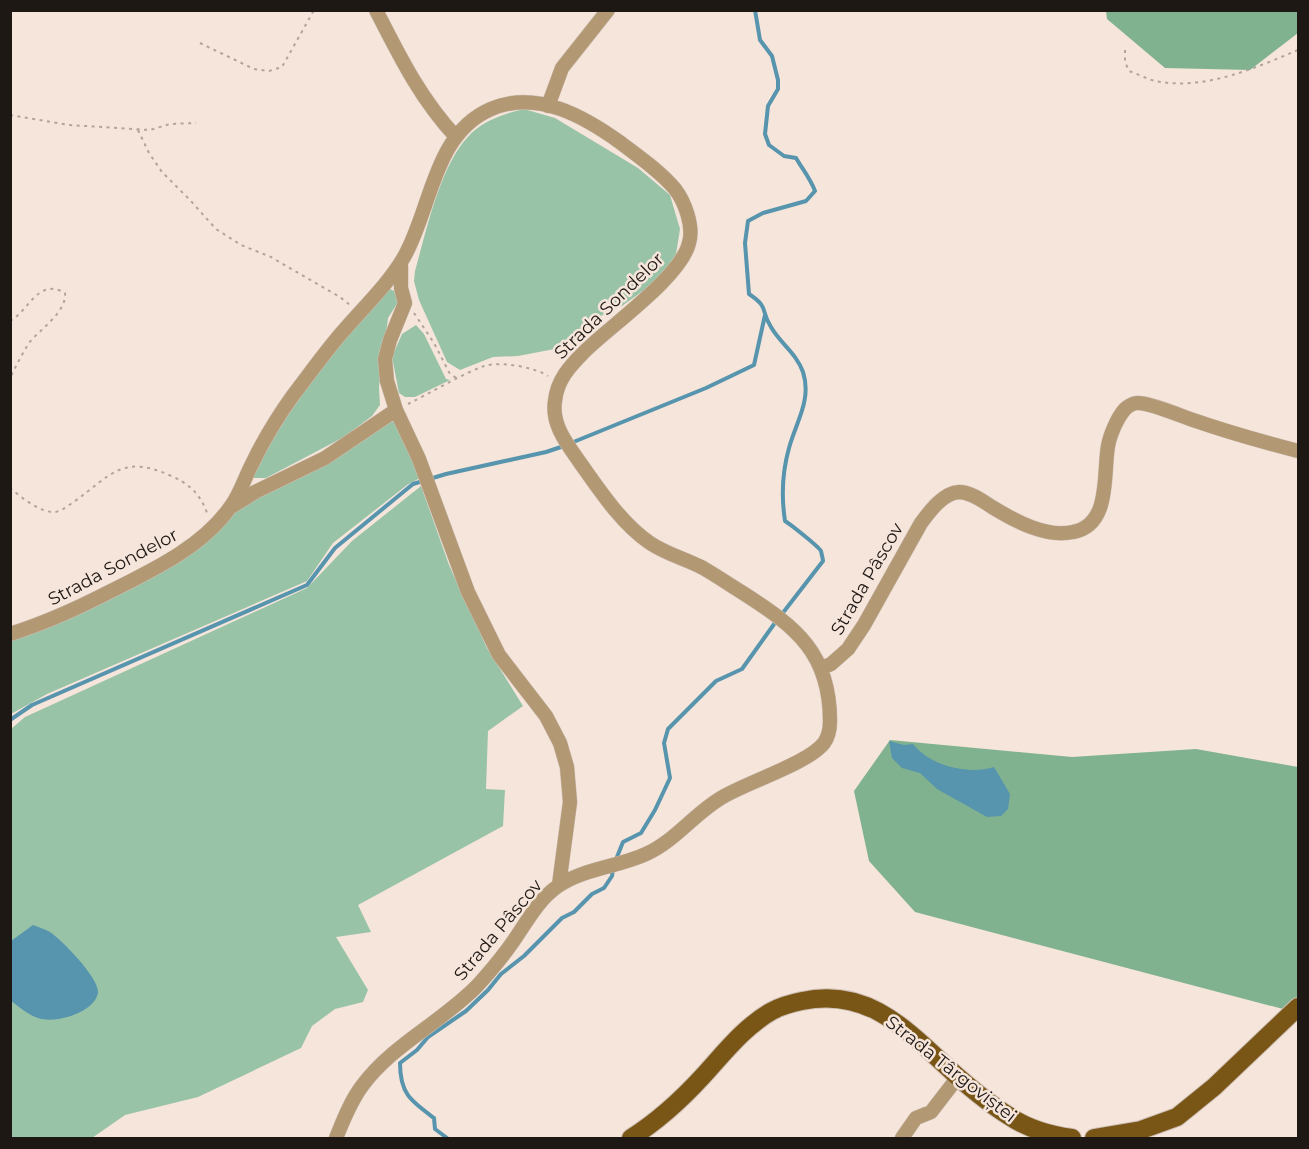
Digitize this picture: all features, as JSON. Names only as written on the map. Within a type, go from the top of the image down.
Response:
[{"type":"main road","name":"Strada Târgoviștei","points":[[632,1138],[654,1123],[679,1101],[753,1024],[773,1010],[817,998],[838,998],[853,1002],[887,1017],[926,1045],[958,1077],[994,1106],[1025,1126],[1041,1132],[1072,1138]]},
{"type":"main road","points":[[1094,1138],[1118,1136],[1178,1117],[1214,1087],[1299,1007]]},
{"type":"street","points":[[376,10],[397,54],[419,90],[435,114],[456,137]]},
{"type":"street","points":[[548,106],[562,68],[608,10]]},
{"type":"street","name":"Strada Sondelor","points":[[10,634],[44,624],[135,579],[184,552],[206,533],[231,507],[277,416],[341,334],[401,263],[411,245],[446,152],[456,137],[488,110],[511,103],[535,103],[569,111],[605,132],[645,161],[678,192],[690,224],[690,243],[682,260],[650,295],[597,339],[565,371],[554,404],[558,430],[621,517],[651,544],[705,569],[767,609],[799,635],[810,647],[822,668]]},
{"type":"street","points":[[401,263],[401,288],[405,303],[385,359],[387,381],[396,410],[419,459],[468,592],[499,655],[546,716],[560,743],[567,767],[570,802],[560,885]]},
{"type":"street","name":"Strada Pâscov","points":[[336,1138],[361,1087],[394,1055],[475,988],[507,951],[540,903],[560,885],[604,866],[649,853],[670,840],[718,799],[811,754],[825,743],[829,735],[830,724],[827,685],[822,668],[831,664],[848,649],[864,625],[921,523],[932,508],[947,497],[959,492],[974,496],[1003,513],[1040,530],[1055,533],[1074,532],[1091,524],[1101,507],[1106,481],[1108,445],[1117,422],[1126,408],[1137,403],[1245,437],[1299,451]]},
{"type":"street","points":[[231,507],[255,492],[325,458],[396,410]]},
{"type":"street","points":[[902,1138],[915,1118],[931,1112],[958,1077]]},
{"type":"path","points":[[200,43],[254,69],[269,70],[282,67],[314,10]]},
{"type":"path","points":[[1125,50],[1125,62],[1130,71],[1155,81],[1191,83],[1220,78],[1299,50]]},
{"type":"path","points":[[10,115],[69,125],[138,130],[150,130],[170,124],[196,123]]},
{"type":"path","points":[[138,130],[149,153],[162,172],[216,229],[241,245],[270,257],[312,281],[361,312]]},
{"type":"path","points":[[10,378],[29,344],[66,300],[65,293],[58,289],[47,289],[29,301],[11,322]]},
{"type":"path","points":[[405,303],[420,319],[450,374],[458,379]]},
{"type":"path","points":[[396,410],[486,366],[514,365],[542,372],[560,385]]},
{"type":"path","points":[[10,488],[47,512],[58,512],[87,493],[101,479],[118,470],[150,466],[195,490],[203,502],[208,518],[206,533]]},
{"type":"green space","points":[[1106,11],[1298,11],[1298,33],[1250,70],[1165,68],[1107,19]]},
{"type":"green space","points":[[524,109],[555,118],[638,168],[670,195],[680,229],[676,254],[658,280],[622,306],[592,320],[575,341],[560,348],[518,356],[493,357],[460,370],[447,362],[419,300],[414,281],[415,271],[435,201],[457,150],[479,127],[500,116]]},
{"type":"green space","points":[[388,288],[394,291],[398,302],[388,318],[379,387],[380,405],[372,416],[344,437],[266,478],[254,478],[253,470],[280,420],[345,337]]},
{"type":"green space","points":[[416,325],[424,334],[446,379],[450,380],[415,397],[405,397],[399,393],[392,357],[402,334]]},
{"type":"green space","points":[[391,419],[395,421],[420,478],[407,485],[333,543],[307,581],[47,694],[11,714],[11,637],[162,570],[225,517]]},
{"type":"green space","points":[[421,486],[449,565],[487,648],[523,706],[488,731],[486,789],[505,790],[503,826],[358,905],[371,932],[336,937],[368,990],[363,1002],[335,1009],[312,1026],[301,1048],[198,1097],[125,1115],[92,1138],[11,1138],[11,729],[25,717],[307,588],[352,541]]},
{"type":"green space","points":[[890,740],[1072,757],[1196,749],[1298,767],[1298,1013],[915,912],[869,861],[854,791]]},
{"type":"water","points":[[889,741],[904,745],[913,744],[929,758],[950,767],[973,770],[994,767],[1010,794],[1008,809],[1001,816],[987,817],[937,789],[920,773],[902,768],[892,758]]},
{"type":"water","points":[[33,925],[56,936],[93,979],[98,993],[95,1000],[82,1011],[63,1018],[45,1019],[31,1015],[11,1001],[11,941]]},
{"type":"waterway","points":[[755,10],[760,40],[772,56],[778,80],[778,89],[768,106],[765,134],[769,145],[784,156],[796,158],[815,191],[806,201],[763,213],[748,221],[745,243],[749,294],[760,303],[775,333],[797,360],[805,382],[806,392],[802,411],[785,466],[783,484],[785,521],[819,548],[823,561],[782,614]]},
{"type":"waterway","points":[[571,443],[706,388],[754,365],[765,315]]},
{"type":"waterway","points":[[10,720],[32,705],[307,585],[335,548],[413,484],[564,446]]},
{"type":"waterway","points":[[615,862],[623,842],[641,833],[670,778],[664,743],[668,729],[716,681],[742,669],[777,620]]},
{"type":"waterway","points":[[447,1138],[435,1129],[434,1118],[408,1096],[402,1082],[400,1063],[417,1050],[428,1037],[466,1011],[501,974],[524,956],[562,918],[574,912],[592,894],[604,888],[612,876],[613,869]]}]
